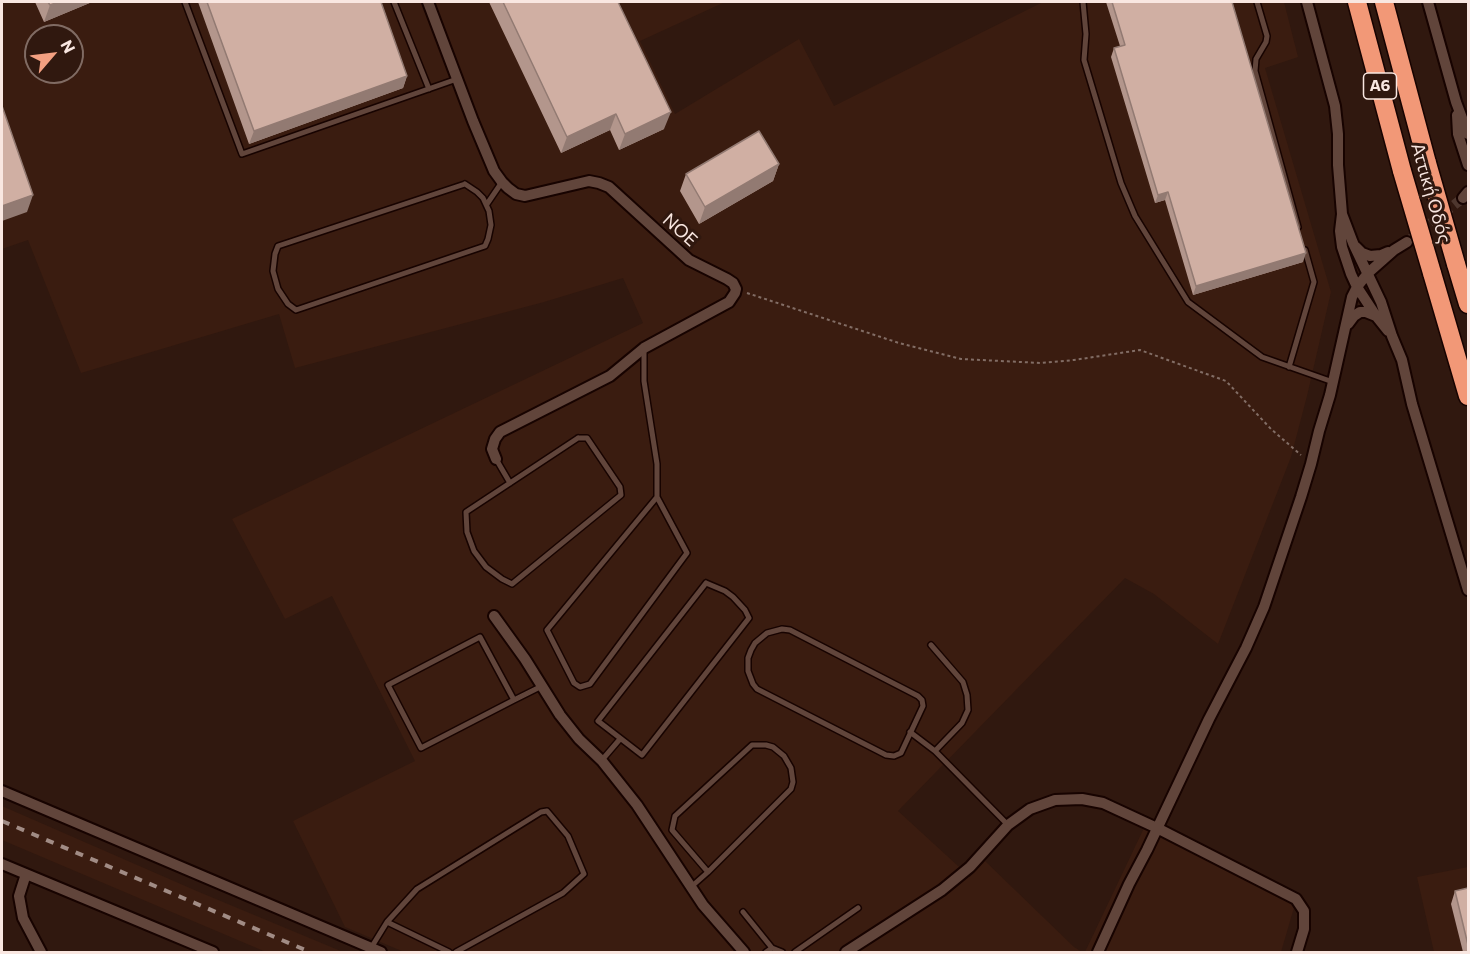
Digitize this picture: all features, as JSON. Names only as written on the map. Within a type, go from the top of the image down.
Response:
[{"type":"highway","name":"Αττική Οδός","points":[[1357,2],[1402,171],[1468,396]]},
{"type":"highway","name":"Αττική Οδός","points":[[1384,2],[1468,304]]},
{"type":"street","points":[[428,2],[494,171],[502,182]]},
{"type":"street","points":[[1306,2],[1335,106],[1342,247],[1357,287],[1392,336]]},
{"type":"street","points":[[1428,2],[1456,102],[1468,134]]},
{"type":"street","points":[[1456,102],[1458,134],[1468,165]]},
{"type":"street","name":"NOE","points":[[502,182],[516,194],[525,196],[589,181],[609,187],[689,260],[728,279],[736,289]]},
{"type":"street","points":[[1342,214],[1384,309],[1402,360],[1468,590]]},
{"type":"street","points":[[1098,952],[1264,607],[1311,464],[1333,382],[1352,297],[1368,273],[1394,250],[1407,242]]},
{"type":"street","points":[[1353,243],[1362,253],[1370,256],[1394,250]]},
{"type":"street","points":[[496,459],[492,449],[500,432],[610,376],[644,348],[729,302],[736,289]]},
{"type":"street","points":[[1345,330],[1349,321],[1360,312],[1376,316]]},
{"type":"street","points":[[494,616],[560,715],[579,739],[602,761],[637,805],[703,905],[744,952]]},
{"type":"street","points":[[2,791],[376,950]]},
{"type":"street","points":[[846,952],[942,891],[969,867],[1008,825],[1030,809],[1055,800],[1082,799],[1103,803],[1157,828],[1296,899],[1305,911],[1304,929],[1297,952]]},
{"type":"street","points":[[2,864],[213,952]]},
{"type":"street","points":[[26,874],[19,896],[23,918],[41,952]]},
{"type":"lane","points":[[185,2],[242,154],[457,79]]},
{"type":"lane","points":[[394,2],[429,89]]},
{"type":"lane","points":[[1083,2],[1086,33],[1083,60],[1121,183],[1135,216],[1188,302],[1262,357],[1333,382]]},
{"type":"lane","points":[[1257,2],[1267,36],[1256,60],[1255,71],[1301,238]]},
{"type":"lane","points":[[487,204],[502,182]]},
{"type":"lane","points":[[465,184],[477,192],[487,204],[491,225],[485,246],[296,310],[288,304],[274,280],[273,262],[278,246],[465,184]]},
{"type":"lane","points":[[1289,367],[1314,282],[1305,249]]},
{"type":"lane","points":[[644,348],[644,381],[657,464],[657,497],[687,553],[590,684],[580,687],[574,683],[547,630],[657,497]]},
{"type":"lane","points":[[578,438],[587,438],[620,487],[621,495],[512,584],[494,574],[480,559],[470,542],[466,522],[466,512],[510,483],[578,438]]},
{"type":"lane","points":[[496,459],[510,483]]},
{"type":"lane","points":[[706,583],[733,597],[749,618],[642,755],[620,739],[598,721],[706,583]]},
{"type":"lane","points":[[774,630],[790,630],[908,690],[922,700],[923,706],[910,732],[901,753],[894,756],[886,755],[757,689],[748,671],[748,658],[751,650],[767,633],[774,630]]},
{"type":"lane","points":[[514,700],[480,637],[388,686],[421,748],[542,686]]},
{"type":"lane","points":[[931,645],[963,682],[968,710],[962,723],[935,751]]},
{"type":"lane","points":[[910,732],[935,751],[1008,825]]},
{"type":"lane","points":[[602,761],[620,739]]},
{"type":"lane","points":[[691,888],[708,872],[791,789],[793,782],[791,768],[784,756],[773,747],[752,745],[675,816],[672,830],[708,872]]},
{"type":"lane","points":[[376,950],[387,922],[417,889],[541,812],[547,811],[568,836],[584,874],[563,893],[456,952]]},
{"type":"lane","points":[[795,952],[858,909]]},
{"type":"lane","points":[[742,912],[772,948],[782,952]]},
{"type":"lane","points":[[387,922],[449,952]]},
{"type":"lane","points":[[766,952],[772,948]]},
{"type":"path","points":[[736,289],[900,343],[961,359],[1041,363],[1140,350],[1226,381],[1271,429],[1311,464]]},
{"type":"shaded area","points":[[2,2],[725,2],[640,41],[675,114],[799,39],[834,106],[1043,2],[1284,2],[1298,57],[1265,68],[1331,292],[1291,457],[1218,644],[1154,594],[1125,578],[898,811],[970,877],[985,861],[1074,947],[1082,952],[404,952],[345,927],[293,821],[415,761],[332,596],[285,619],[232,519],[643,323],[623,278],[544,302],[295,368],[279,314],[81,373],[28,240],[2,249]]},
{"type":"shaded area","points":[[2,806],[343,952],[266,952],[2,840]]},
{"type":"shaded area","points":[[1144,828],[1295,904],[1281,952],[1085,952]]},
{"type":"shaded area","points":[[1468,867],[1468,952],[1434,952],[1417,877]]},
{"type":"building","points":[[207,2],[381,2],[407,76],[254,131]]},
{"type":"building","points":[[503,2],[618,2],[671,112],[625,134],[616,114],[567,137]]},
{"type":"building","points":[[1112,2],[1232,2],[1306,253],[1196,286],[1168,192],[1158,195],[1114,48],[1125,45]]},
{"type":"building","points":[[2,106],[33,195],[2,206]]},
{"type":"building","points":[[759,131],[779,164],[705,207],[686,174]]},
{"type":"building","points":[[1468,888],[1468,945],[1455,891]]},
{"type":"tunnel","points":[[1407,242],[1463,198]]},
{"type":"railway","points":[[2,821],[310,952]]}]
